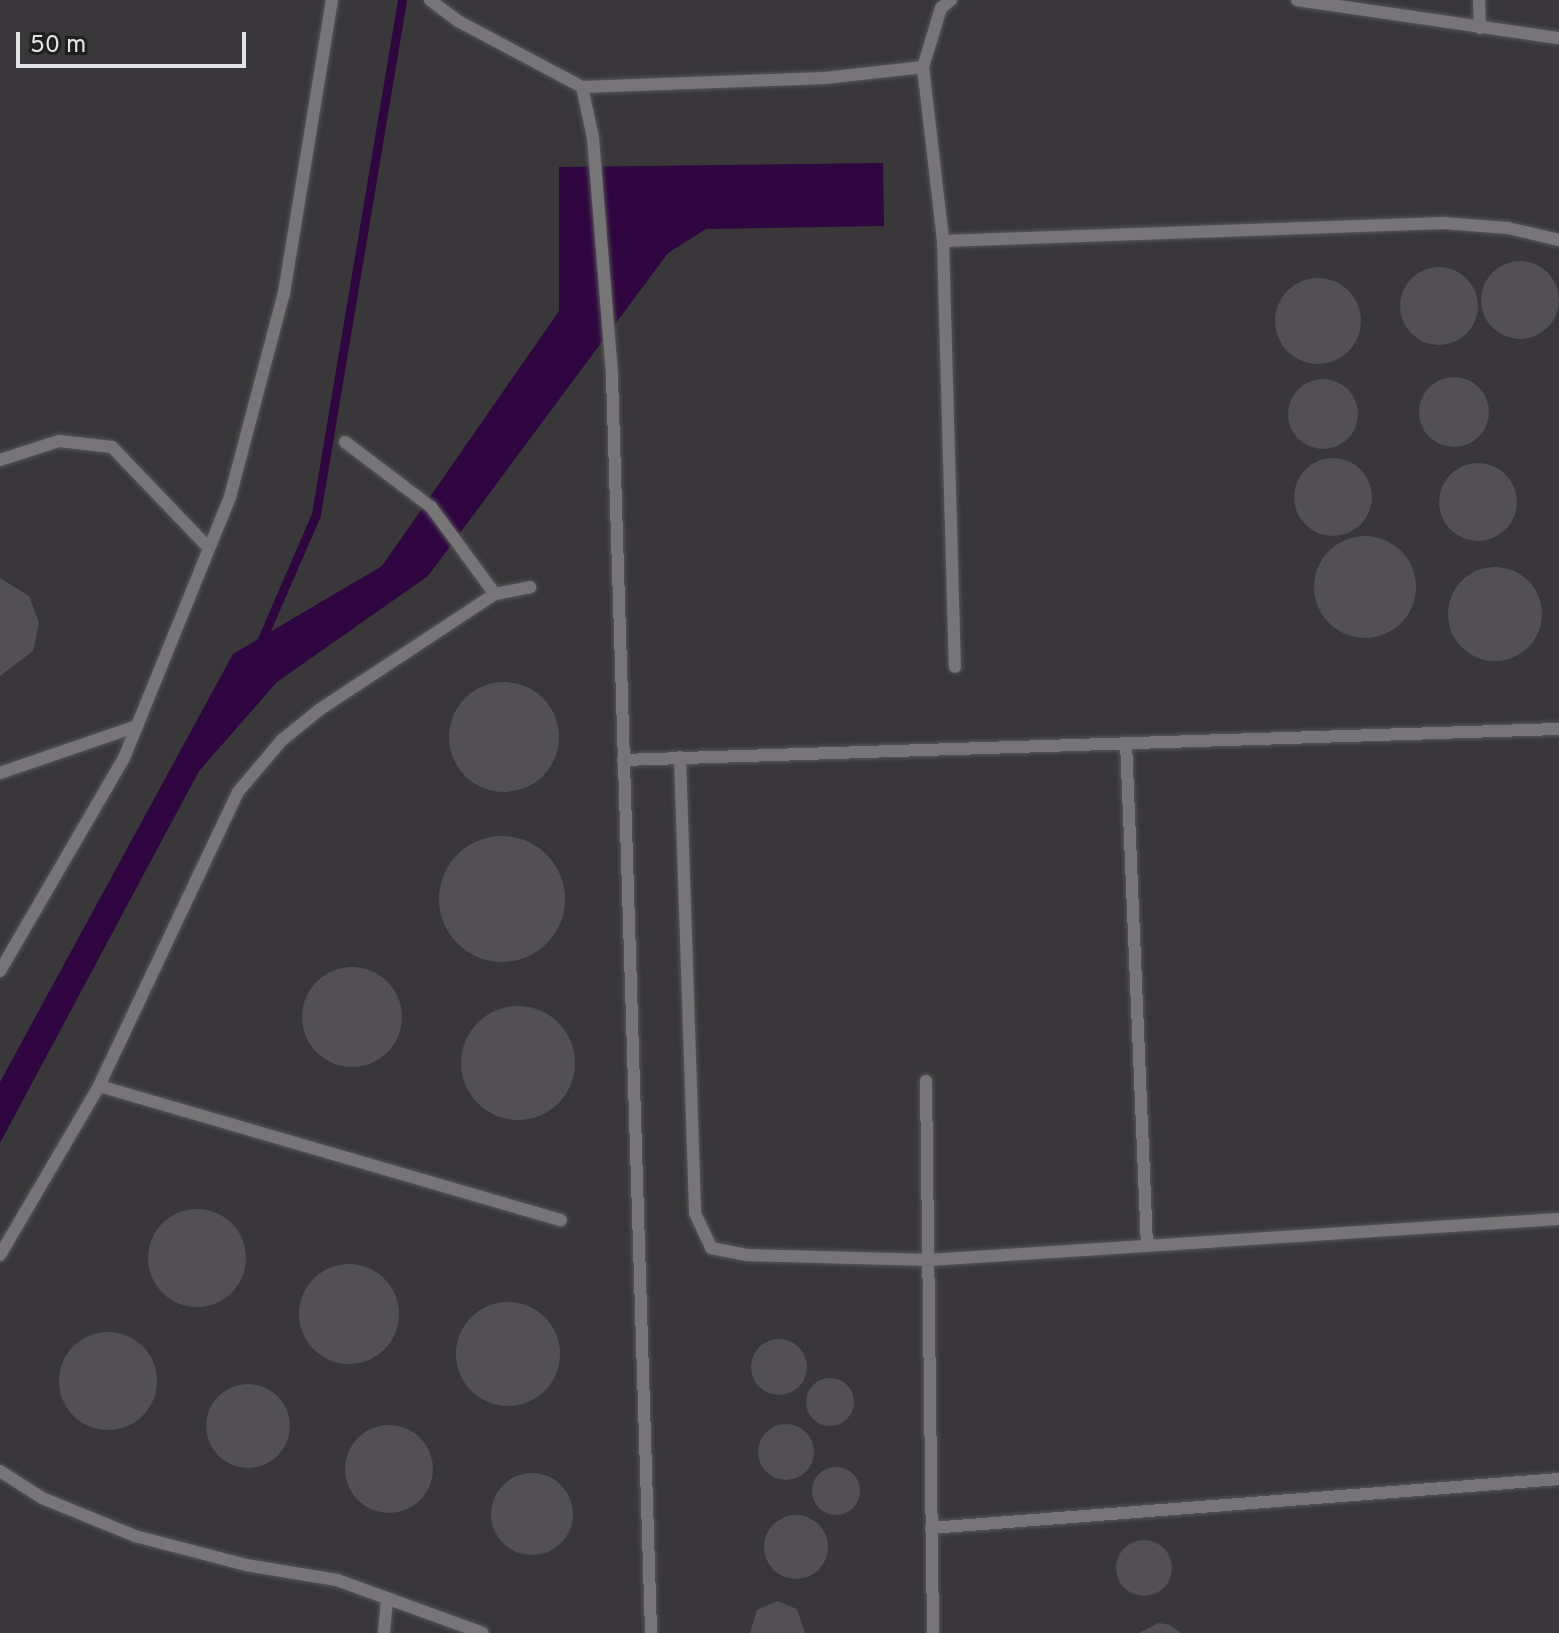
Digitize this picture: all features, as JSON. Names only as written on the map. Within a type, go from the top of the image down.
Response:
[{"type":"lane","points":[[0,971],[137,726],[230,497],[284,293],[332,0]]},
{"type":"lane","points":[[430,0],[458,21],[582,87],[825,78],[923,67]]},
{"type":"lane","points":[[951,0],[941,8],[923,67],[943,241],[955,667]]},
{"type":"lane","points":[[1297,0],[1559,38]]},
{"type":"lane","points":[[1479,0],[1480,28]]},
{"type":"lane","points":[[582,87],[593,138],[612,376],[651,1633]]},
{"type":"lane","points":[[943,241],[1444,223],[1508,228],[1559,240]]},
{"type":"lane","points":[[0,460],[59,441],[112,447],[209,548]]},
{"type":"lane","points":[[345,442],[431,507],[495,594]]},
{"type":"lane","points":[[0,1255],[99,1086],[238,792],[282,740],[319,710],[495,594],[530,587]]},
{"type":"lane","points":[[0,773],[137,726]]},
{"type":"lane","points":[[623,760],[1559,729]]},
{"type":"lane","points":[[1126,743],[1147,1246]]},
{"type":"lane","points":[[680,757],[695,1213],[711,1248],[746,1255],[929,1260],[1559,1219]]},
{"type":"lane","points":[[926,1081],[933,1633]]},
{"type":"lane","points":[[99,1086],[561,1220]]},
{"type":"lane","points":[[0,1471],[42,1498],[135,1536],[246,1565],[337,1580],[483,1633]]},
{"type":"lane","points":[[931,1528],[1559,1479]]},
{"type":"lane","points":[[384,1633],[387,1598]]},
{"type":"shaded area","points":[[883,163],[884,226],[706,229],[668,253],[428,576],[277,682],[199,771],[0,1143],[0,1082],[233,654],[382,566],[559,311],[559,167]]},
{"type":"building","points":[[1520,261],[1535,264],[1547,273],[1556,285],[1559,300],[1556,315],[1547,327],[1535,336],[1520,339],[1505,336],[1493,327],[1484,315],[1481,300],[1484,285],[1493,273],[1505,264]]},
{"type":"building","points":[[1439,267],[1454,270],[1471,284],[1478,306],[1475,321],[1461,338],[1439,345],[1424,342],[1407,328],[1400,306],[1403,291],[1417,274]]},
{"type":"building","points":[[1310,278],[1326,278],[1349,290],[1358,304],[1361,321],[1358,338],[1349,352],[1326,364],[1310,364],[1294,357],[1282,345],[1275,329],[1275,313],[1282,297],[1294,285]]},
{"type":"building","points":[[1454,377],[1479,387],[1489,412],[1479,437],[1454,447],[1429,437],[1419,412],[1429,387]]},
{"type":"building","points":[[1323,379],[1348,389],[1358,414],[1348,439],[1323,449],[1298,439],[1288,414],[1298,389]]},
{"type":"building","points":[[1325,458],[1341,458],[1355,464],[1366,475],[1372,497],[1366,519],[1355,530],[1341,536],[1325,536],[1311,530],[1300,519],[1294,505],[1294,489],[1300,475],[1311,464]]},
{"type":"building","points":[[1470,463],[1486,463],[1500,469],[1511,480],[1517,502],[1511,524],[1500,535],[1486,541],[1470,541],[1456,535],[1445,524],[1439,510],[1439,494],[1445,480],[1456,469]]},
{"type":"building","points":[[1365,536],[1384,540],[1401,551],[1412,568],[1416,587],[1412,606],[1401,623],[1384,634],[1365,638],[1346,634],[1329,623],[1318,606],[1314,587],[1318,568],[1329,551],[1346,540]]},
{"type":"building","points":[[1495,567],[1513,570],[1529,580],[1539,596],[1542,614],[1539,632],[1529,648],[1513,658],[1495,661],[1477,658],[1461,648],[1451,632],[1448,614],[1451,596],[1461,580],[1477,570]]},
{"type":"building","points":[[0,578],[29,596],[39,623],[33,651],[0,676]]},
{"type":"building","points":[[504,682],[525,686],[543,698],[555,716],[559,737],[555,758],[543,776],[525,788],[504,792],[483,788],[465,776],[453,758],[449,737],[453,716],[465,698],[483,686]]},
{"type":"building","points":[[502,836],[526,841],[547,854],[560,875],[565,899],[560,923],[547,944],[526,957],[502,962],[478,957],[457,944],[444,923],[439,899],[444,875],[457,854],[478,841]]},
{"type":"building","points":[[352,967],[380,975],[394,989],[402,1017],[394,1045],[380,1059],[352,1067],[324,1059],[310,1045],[302,1017],[310,989],[324,975]]},
{"type":"building","points":[[518,1006],[540,1011],[558,1023],[570,1041],[575,1063],[570,1085],[558,1103],[540,1115],[518,1120],[496,1115],[478,1103],[466,1085],[461,1063],[466,1041],[478,1023],[496,1011]]},
{"type":"building","points":[[197,1209],[216,1213],[232,1223],[242,1239],[246,1258],[242,1277],[232,1293],[216,1303],[197,1307],[178,1303],[162,1293],[152,1277],[148,1258],[152,1239],[162,1223],[178,1213]]},
{"type":"building","points":[[349,1264],[377,1272],[391,1286],[399,1314],[391,1342],[377,1356],[349,1364],[321,1356],[307,1342],[299,1314],[307,1286],[321,1272]]},
{"type":"building","points":[[508,1302],[528,1306],[545,1317],[556,1334],[560,1354],[556,1374],[545,1391],[528,1402],[508,1406],[488,1402],[471,1391],[460,1374],[456,1354],[460,1334],[471,1317],[488,1306]]},
{"type":"building","points":[[108,1332],[127,1336],[143,1346],[153,1362],[157,1381],[153,1400],[143,1416],[127,1426],[108,1430],[89,1426],[73,1416],[63,1400],[59,1381],[63,1362],[73,1346],[89,1336]]},
{"type":"building","points":[[779,1339],[799,1347],[807,1367],[799,1387],[779,1395],[759,1387],[751,1367],[759,1347]]},
{"type":"building","points":[[830,1378],[847,1385],[854,1402],[847,1419],[830,1426],[813,1419],[806,1402],[813,1385]]},
{"type":"building","points":[[248,1384],[264,1387],[278,1396],[287,1410],[290,1426],[287,1442],[278,1456],[264,1465],[248,1468],[232,1465],[218,1456],[209,1442],[206,1426],[209,1410],[218,1396],[232,1387]]},
{"type":"building","points":[[786,1424],[806,1432],[814,1452],[806,1472],[786,1480],[766,1472],[758,1452],[766,1432]]},
{"type":"building","points":[[380,1425],[398,1425],[414,1432],[426,1444],[433,1460],[433,1478],[426,1494],[414,1506],[398,1513],[380,1513],[364,1506],[352,1494],[345,1478],[345,1460],[352,1444],[364,1432]]},
{"type":"building","points":[[836,1467],[853,1474],[860,1491],[853,1508],[836,1515],[819,1508],[812,1491],[819,1474]]},
{"type":"building","points":[[532,1473],[548,1476],[561,1485],[570,1498],[573,1514],[570,1530],[561,1543],[548,1552],[532,1555],[516,1552],[503,1543],[494,1530],[491,1514],[494,1498],[503,1485],[516,1476]]},
{"type":"building","points":[[796,1515],[808,1517],[819,1524],[826,1535],[826,1559],[819,1570],[808,1577],[796,1579],[784,1577],[773,1570],[766,1559],[764,1547],[766,1535],[773,1524],[784,1517]]},
{"type":"building","points":[[1144,1540],[1163,1549],[1172,1568],[1163,1587],[1144,1596],[1125,1587],[1116,1568],[1125,1549]]},
{"type":"building","points":[[777,1601],[797,1609],[805,1633],[750,1633],[757,1610]]},
{"type":"building","points":[[1159,1623],[1170,1625],[1181,1633],[1139,1633]]},
{"type":"waterway","points":[[259,646],[316,514],[402,0]]}]
